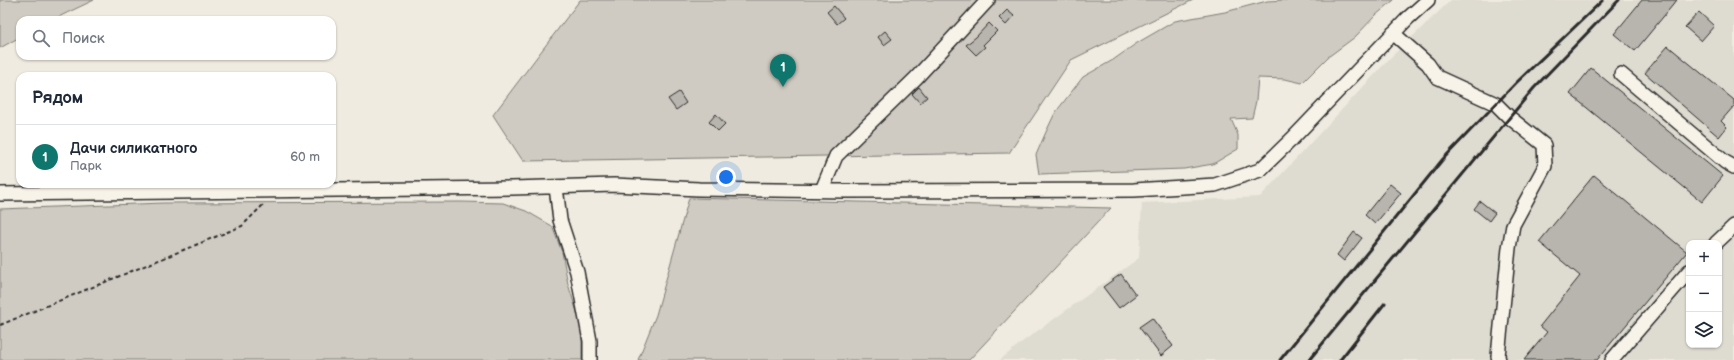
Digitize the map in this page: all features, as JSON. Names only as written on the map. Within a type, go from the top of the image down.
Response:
[{"type":"street","points":[[822,190],[836,156],[916,78],[988,0]]},
{"type":"street","points":[[0,194],[614,185],[699,189],[1134,190],[1215,185],[1260,170],[1292,139],[1393,33],[1428,0]]},
{"type":"street","points":[[1393,33],[1428,64],[1437,77],[1496,104],[1509,117],[1544,145],[1545,166],[1513,225],[1508,256],[1498,356],[1499,360]]},
{"type":"street","points":[[1621,74],[1725,162],[1734,167]]},
{"type":"street","points":[[556,187],[560,220],[576,272],[590,341],[590,360]]},
{"type":"street","points":[[1719,240],[1734,226]]},
{"type":"street","points":[[1612,360],[1686,274]]},
{"type":"path","points":[[0,325],[242,226],[277,191]]},
{"type":"shaded area","points":[[0,0],[94,0],[60,16],[16,16],[16,39],[0,48]]},
{"type":"shaded area","points":[[580,0],[1193,0],[1071,60],[1009,153],[523,161],[493,115]]},
{"type":"shaded area","points":[[1394,0],[1376,15],[1355,37],[1328,57],[1302,83],[1285,79],[1258,78],[1256,101],[1252,118],[1231,119],[1238,135],[1238,149],[1213,164],[1184,169],[1039,174],[1036,155],[1046,132],[1055,113],[1083,77],[1175,21],[1225,12],[1267,1]]},
{"type":"shaded area","points":[[1451,0],[1734,0],[1734,360],[1000,360],[1022,342],[1139,258],[1142,203],[1260,197],[1392,56]]},
{"type":"shaded area","points":[[689,198],[1111,208],[969,360],[638,360],[656,315]]},
{"type":"shaded area","points":[[164,203],[503,203],[526,211],[552,226],[562,252],[568,284],[582,328],[582,360],[0,360],[0,209]]},
{"type":"building","points":[[1642,0],[1677,0],[1635,51],[1614,34]]},
{"type":"building","points":[[834,6],[844,18],[837,24],[827,12]]},
{"type":"building","points":[[1007,10],[1014,16],[1006,25],[999,18]]},
{"type":"building","points":[[1699,12],[1714,26],[1701,41],[1685,27]]},
{"type":"building","points":[[989,23],[997,31],[983,45],[985,47],[976,55],[966,45]]},
{"type":"building","points":[[885,31],[892,39],[884,45],[878,37]]},
{"type":"building","points":[[1668,46],[1734,100],[1734,106],[1721,121],[1727,127],[1719,137],[1645,73]]},
{"type":"building","points":[[1591,68],[1723,176],[1702,202],[1570,94]]},
{"type":"building","points":[[919,87],[927,97],[920,103],[912,94]]},
{"type":"building","points":[[679,92],[686,103],[676,110],[668,99]]},
{"type":"building","points":[[716,114],[725,124],[718,131],[709,122]]},
{"type":"building","points":[[1594,175],[1686,251],[1686,253],[1597,360],[1524,360],[1547,332],[1540,326],[1580,276],[1539,242]]},
{"type":"building","points":[[1390,184],[1401,193],[1375,224],[1365,215]]},
{"type":"building","points":[[1480,201],[1495,213],[1489,221],[1474,209]]},
{"type":"building","points":[[1354,232],[1362,238],[1344,261],[1337,255]]},
{"type":"building","points":[[1121,274],[1136,295],[1119,308],[1103,287]]},
{"type":"building","points":[[1152,318],[1173,346],[1161,356],[1139,327]]},
{"type":"railway","points":[[1280,360],[1443,159],[1516,83],[1603,0]]},
{"type":"railway","points":[[1309,360],[1534,88],[1619,0]]},
{"type":"railway","points":[[1340,360],[1385,303]]},
{"type":"place","name":"Дачи силикатного","points":[[783,87]]}]
